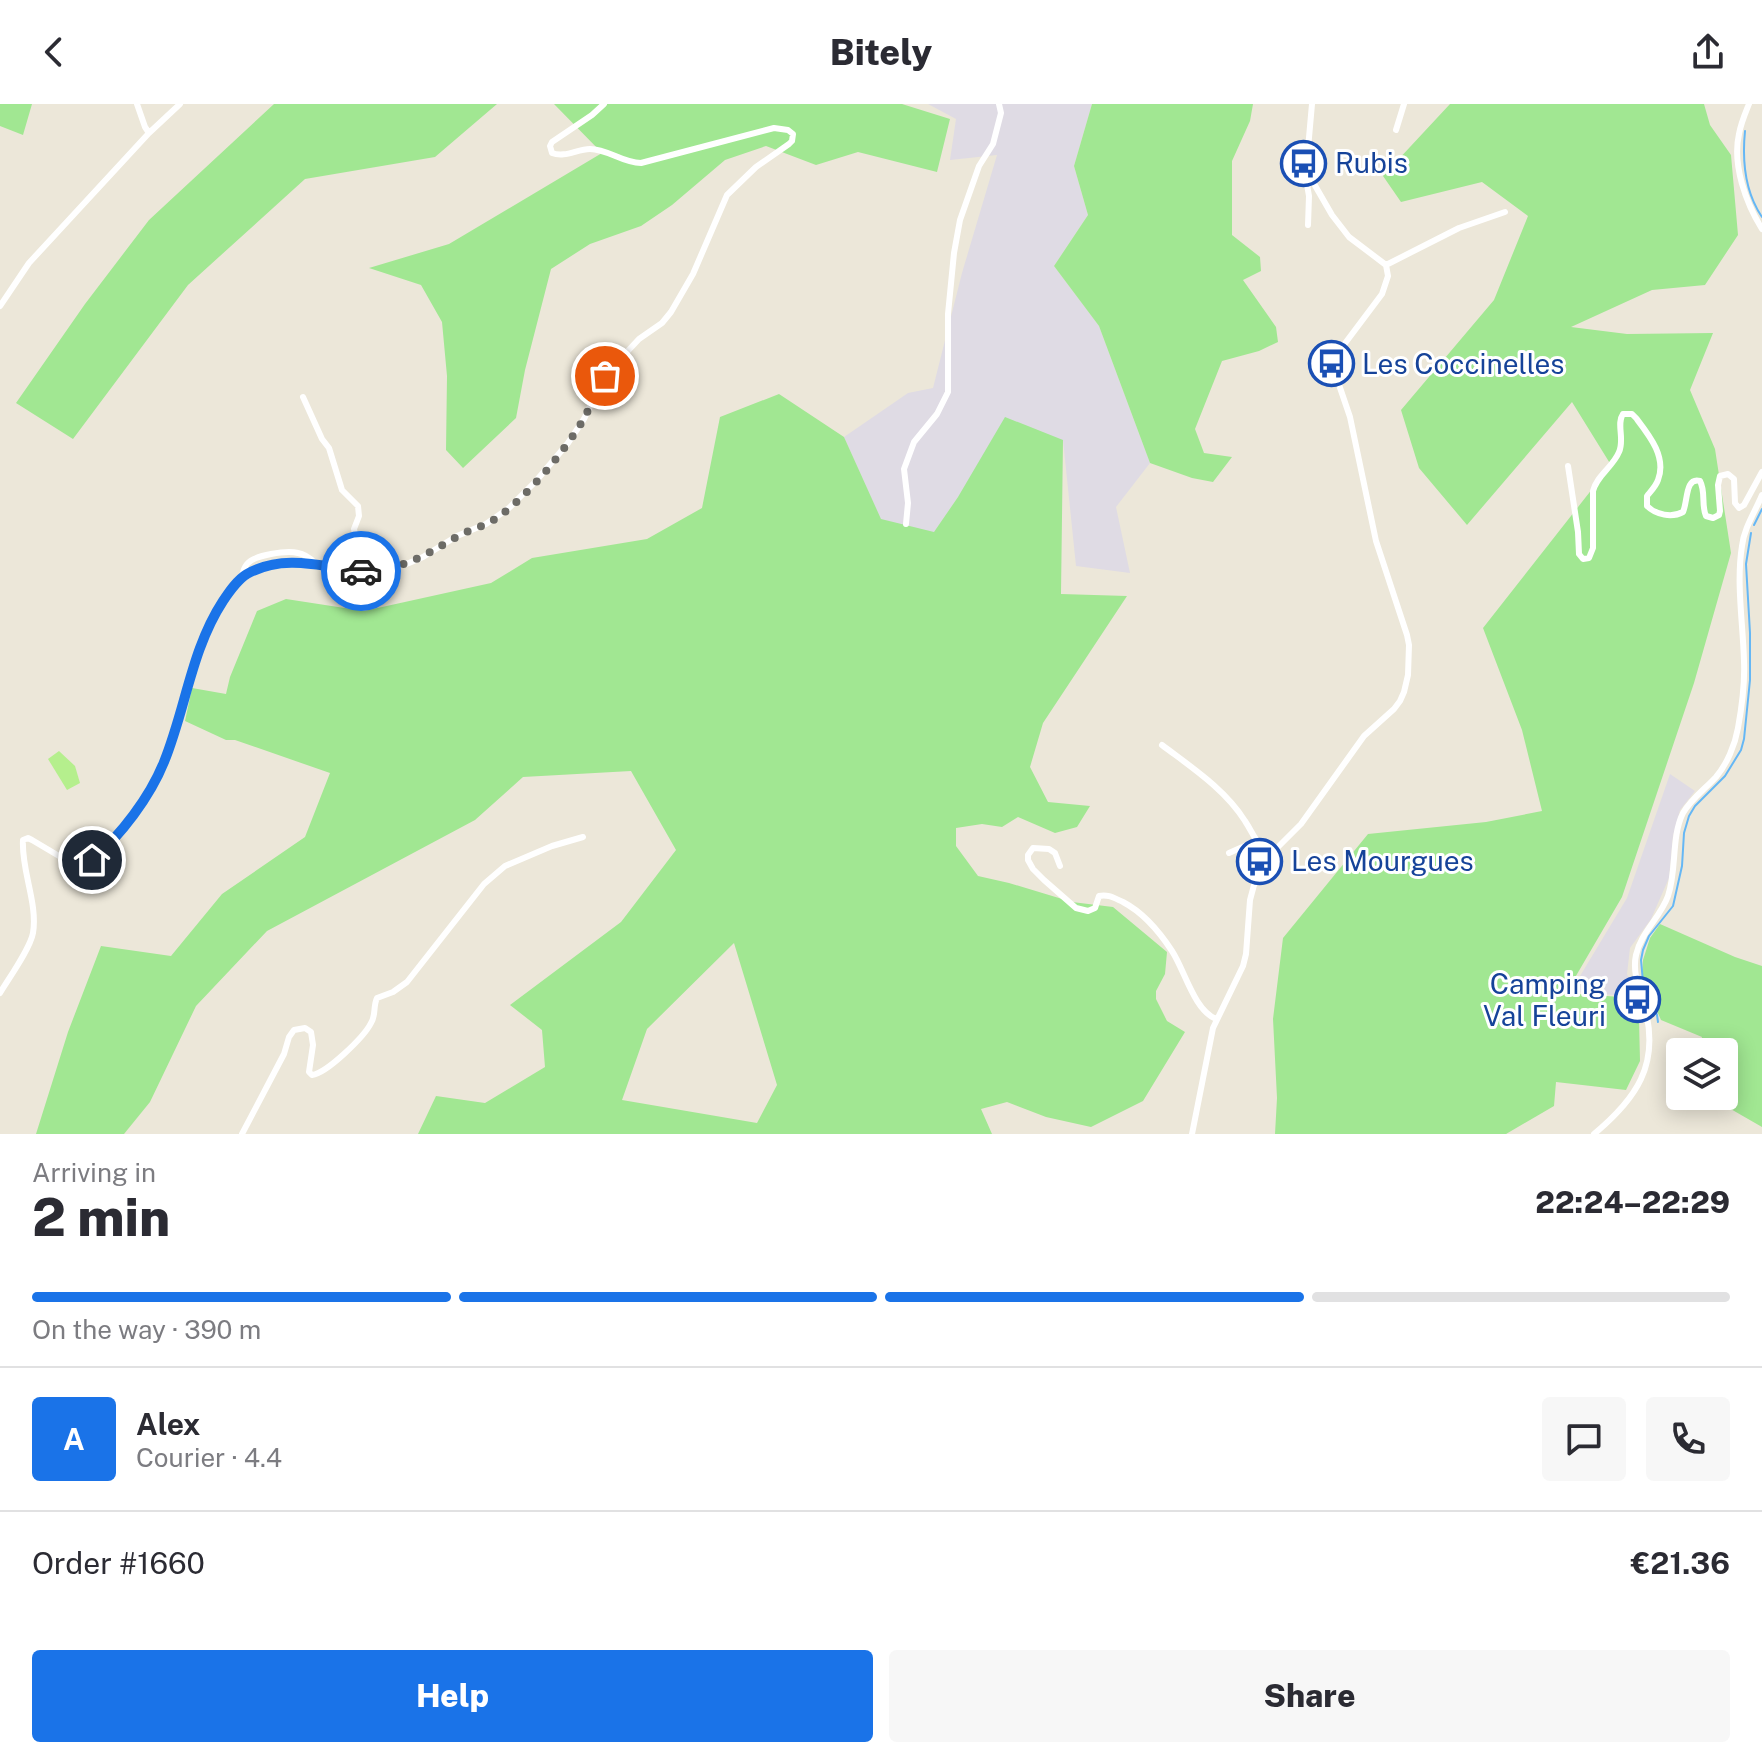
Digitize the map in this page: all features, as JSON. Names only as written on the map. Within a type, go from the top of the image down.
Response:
[{"type":"street","points":[[137,104],[149,133]]},
{"type":"street","points":[[0,306],[29,263],[149,133],[180,104]]},
{"type":"street","points":[[0,993],[33,936],[23,840],[28,838],[59,856],[85,862],[92,860],[112,840],[145,798],[158,775],[205,632],[228,593],[247,574],[269,566],[300,562],[359,571],[383,570],[409,563],[498,517],[521,497],[568,443],[584,419],[605,376],[639,339],[662,323],[671,312],[693,274],[727,195],[793,138],[788,130],[774,128],[641,163],[625,161],[594,149],[561,156],[552,153],[552,142],[604,104]]},
{"type":"street","points":[[906,524],[908,503],[904,469],[914,442],[937,414],[948,392],[948,314],[954,253],[960,220],[979,166],[993,144],[1001,113],[999,104]]},
{"type":"street","points":[[1195,1133],[1216,1019],[1246,954],[1252,887],[1257,874],[1301,824],[1364,736],[1394,709],[1406,687],[1409,663],[1407,635],[1376,541],[1350,417],[1335,373],[1340,350],[1382,294],[1388,276],[1386,265],[1349,237],[1313,182],[1307,160],[1312,104]]},
{"type":"street","points":[[1396,130],[1404,104]]},
{"type":"street","points":[[1749,104],[1739,133],[1738,156],[1746,201],[1762,229]]},
{"type":"street","points":[[1308,170],[1308,225]]},
{"type":"street","points":[[1386,265],[1459,228],[1505,212]]},
{"type":"street","points":[[303,397],[329,448],[342,490],[358,506],[359,516],[354,529],[368,570]]},
{"type":"street","points":[[1568,466],[1579,554],[1583,559],[1589,558],[1593,548],[1595,483],[1621,449],[1619,421],[1623,414],[1632,414],[1656,446],[1660,470],[1657,483],[1647,496],[1650,509],[1672,515],[1683,512],[1689,484],[1697,479],[1704,489],[1704,513],[1713,518],[1720,511],[1720,476],[1728,474],[1734,479],[1735,503],[1739,508],[1744,505],[1762,472]]},
{"type":"street","points":[[1594,1134],[1624,1107],[1642,1080],[1648,1032],[1635,973],[1636,952],[1668,895],[1681,818],[1693,799],[1718,775],[1738,732],[1744,664],[1741,547],[1762,495]]},
{"type":"street","points":[[242,578],[246,565],[258,557],[289,552],[308,556],[315,563]]},
{"type":"street","points":[[1162,745],[1227,798],[1245,820],[1257,842],[1271,855]]},
{"type":"street","points":[[242,1134],[294,1030],[305,1028],[311,1032],[313,1045],[309,1072],[312,1075],[321,1073],[349,1050],[372,1023],[377,998],[407,982],[484,884],[505,866],[583,837]]},
{"type":"street","points":[[1229,853],[1247,845],[1271,855]]},
{"type":"street","points":[[1060,866],[1055,853],[1049,849],[1033,848],[1028,855],[1033,869],[1076,908],[1088,911],[1095,908],[1099,896],[1106,895],[1136,909],[1148,919],[1173,953],[1200,1006],[1208,1016],[1216,1019]]},
{"type":"shaded area","points":[[928,104],[1092,104],[1074,166],[1088,215],[1054,266],[1099,326],[1150,463],[1116,507],[1130,573],[1076,566],[1063,440],[958,497],[934,533],[881,520],[844,437],[908,393],[933,388],[962,273],[997,155],[950,160],[956,119]]},
{"type":"shaded area","points":[[1670,774],[1695,791],[1680,810],[1673,836],[1669,878],[1651,919],[1630,948],[1627,974],[1636,997],[1571,991],[1627,898]]},
{"type":"green space","points":[[0,104],[32,104],[23,135],[0,126]]},
{"type":"green space","points":[[274,104],[497,104],[435,157],[305,179],[188,285],[73,439],[16,403],[149,220]]},
{"type":"green space","points":[[554,104],[902,104],[950,119],[937,172],[858,152],[816,165],[766,146],[725,160],[672,205],[641,226],[590,244],[551,269],[516,418],[463,468],[446,450],[447,376],[442,322],[421,285],[369,268],[449,244],[602,153]]},
{"type":"green space","points":[[1092,104],[1253,104],[1250,121],[1232,161],[1232,235],[1260,257],[1261,271],[1243,280],[1276,327],[1278,342],[1259,351],[1222,361],[1195,429],[1204,453],[1232,457],[1213,482],[1150,463],[1099,326],[1054,266],[1088,215],[1074,166]]},
{"type":"green space","points":[[1450,104],[1704,104],[1710,125],[1731,155],[1738,235],[1705,285],[1652,290],[1571,327],[1627,334],[1713,333],[1690,390],[1715,449],[1731,553],[1694,683],[1622,897],[1566,993],[1634,998],[1639,1019],[1640,1061],[1626,1090],[1556,1082],[1554,1106],[1506,1134],[1275,1134],[1277,1098],[1273,1019],[1283,938],[1368,834],[1486,822],[1542,811],[1522,730],[1483,628],[1611,465],[1572,402],[1467,525],[1419,468],[1401,410],[1494,300],[1528,216],[1482,182],[1401,202],[1383,176]]},
{"type":"green space","points":[[779,394],[844,437],[881,519],[934,532],[1005,417],[1063,440],[1061,594],[1127,596],[1043,723],[1030,767],[1048,802],[1090,806],[1077,827],[1055,833],[1018,817],[1002,827],[982,824],[956,828],[956,846],[978,876],[1072,902],[1113,907],[1167,952],[1165,974],[1156,991],[1156,999],[1167,1021],[1185,1032],[1143,1101],[1091,1127],[1046,1117],[1007,1102],[981,1109],[992,1134],[418,1134],[436,1096],[485,1103],[545,1067],[542,1030],[510,1005],[621,922],[676,850],[631,771],[523,777],[475,820],[267,931],[196,1006],[150,1102],[124,1134],[36,1134],[68,1032],[101,946],[171,956],[222,894],[305,837],[330,773],[235,740],[226,740],[185,721],[192,688],[226,694],[257,611],[286,599],[364,611],[491,583],[532,558],[647,539],[702,508],[720,417]],"holes":[[[734,943],[777,1085],[757,1123],[622,1100],[647,1029]]]},
{"type":"green space","points":[[59,751],[75,766],[80,783],[67,790],[48,759]]},
{"type":"green space","points":[[1660,924],[1762,966],[1762,1127],[1732,1110],[1738,1110],[1738,1038],[1702,1038],[1661,1020],[1642,977],[1643,960],[1650,938]]},
{"type":"waterway","points":[[1745,131],[1746,176],[1762,217]]},
{"type":"waterway","points":[[1754,525],[1762,509]]},
{"type":"waterway","points":[[1658,1022],[1643,982],[1643,950],[1649,936],[1673,906],[1689,816],[1725,776],[1744,739],[1750,680],[1746,564],[1751,533]]},
{"type":"way so far","points":[[361,571],[383,570],[409,563],[498,517],[521,497],[568,443],[584,419],[605,376]]},
{"type":"place","name":"Rubis","points":[[1304,163]]},
{"type":"place","name":"Les Coccinelles","points":[[1331,364]]},
{"type":"place","name":"Les Mourgues","points":[[1260,861]]},
{"type":"place","name":"Camping Val Fleuri","points":[[1637,1000]]},
{"type":"route","points":[[92,860],[112,840],[153,786],[169,749],[202,639],[218,608],[237,583],[256,570],[287,563],[315,563],[361,571]]}]
